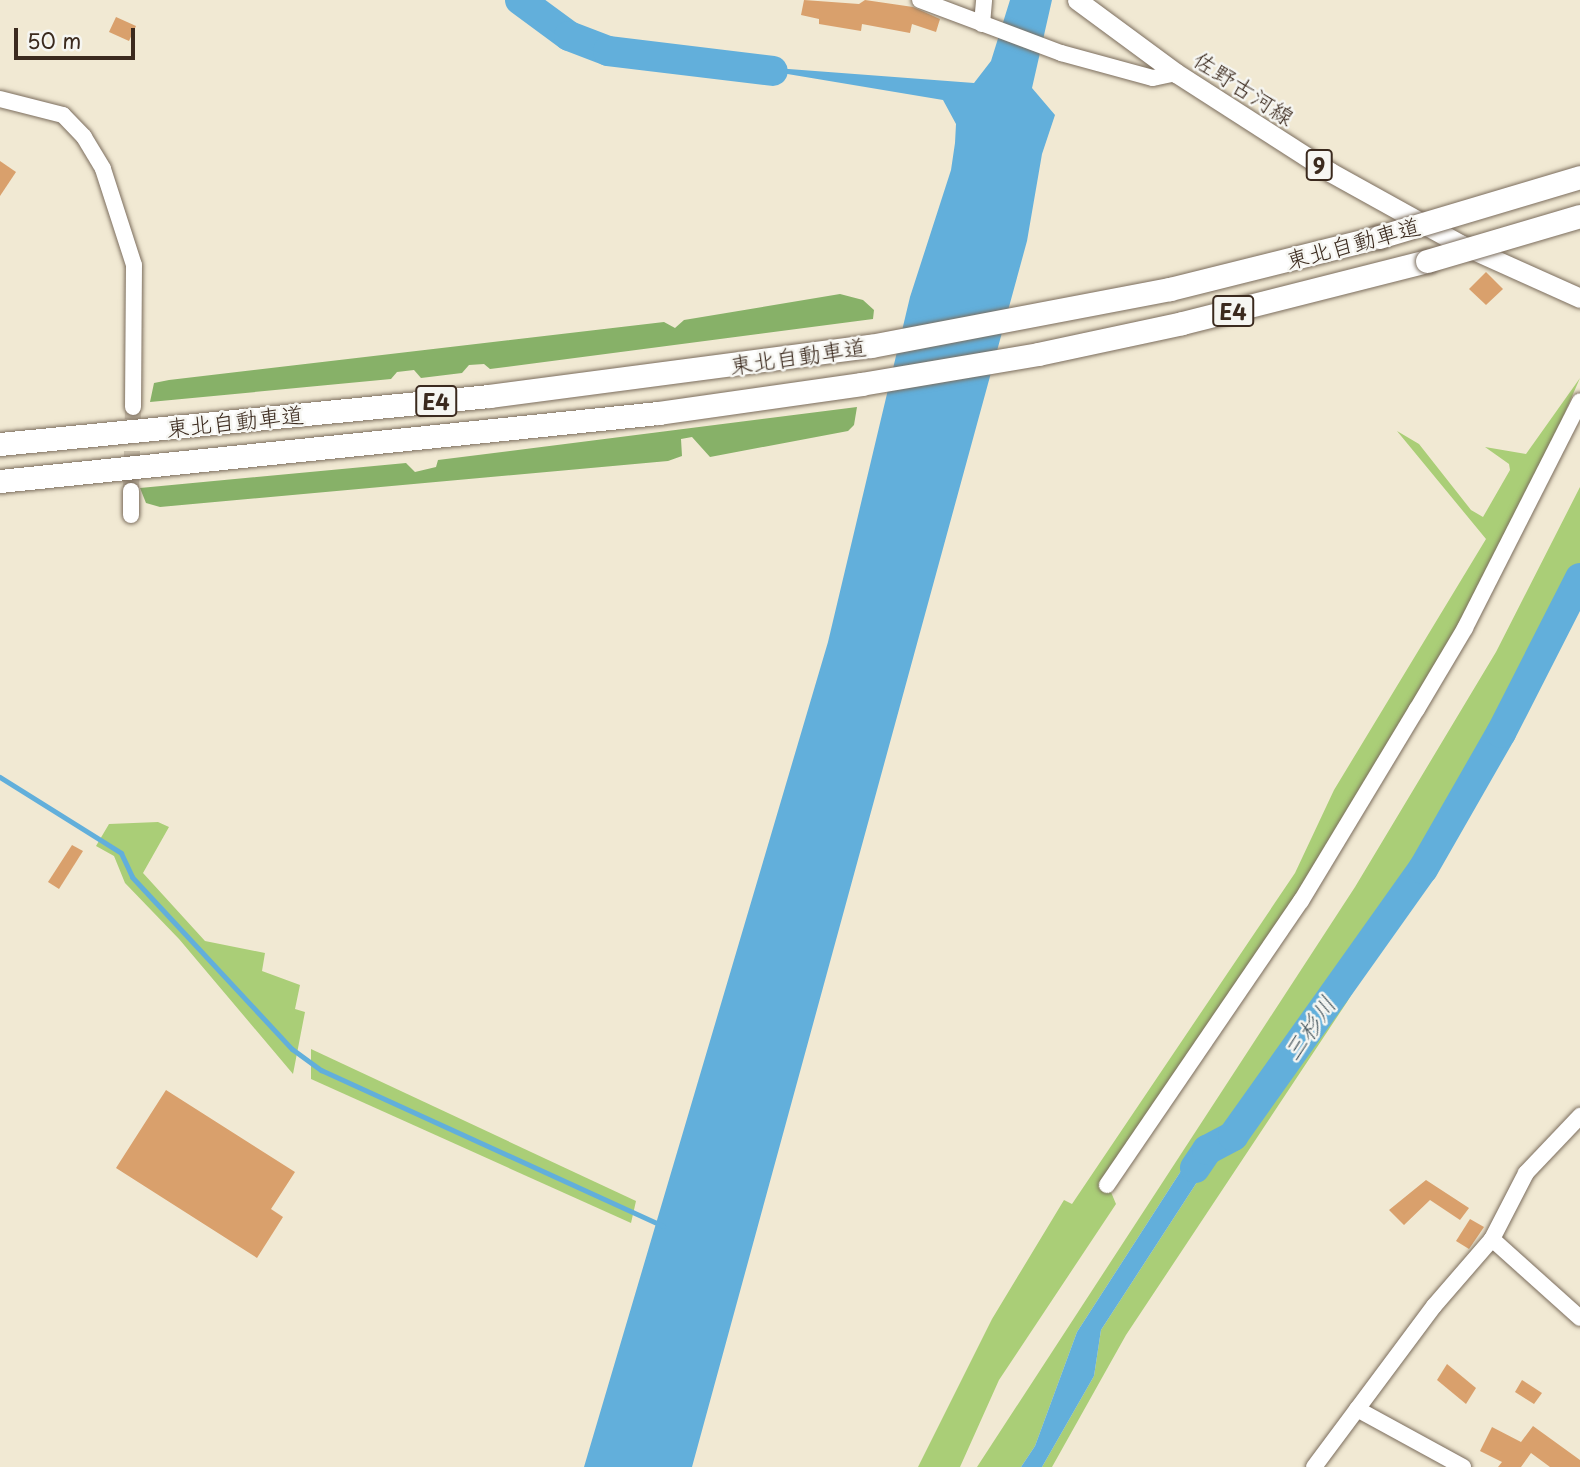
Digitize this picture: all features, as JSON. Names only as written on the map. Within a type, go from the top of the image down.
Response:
[{"type":"highway","name":"東北自動車道","points":[[0,444],[489,396],[871,346],[1170,289],[1380,237],[1580,177]]},
{"type":"highway","name":"東北自動車道","points":[[0,481],[630,416],[861,384],[1038,354],[1314,292],[1580,216]]},
{"type":"main road","name":"佐野古河線","points":[[1077,0],[1176,73],[1397,211],[1580,298]]},
{"type":"street","points":[[920,0],[1043,46],[1153,78],[1176,73]]},
{"type":"street","points":[[982,24],[984,0]]},
{"type":"street","points":[[0,99],[63,115],[84,138],[103,169],[134,265],[133,407]]},
{"type":"street","points":[[1107,1185],[1301,901],[1417,709],[1465,628],[1580,401]]},
{"type":"street","points":[[131,491],[131,515]]},
{"type":"street","points":[[1314,1467],[1434,1306],[1492,1239],[1526,1173],[1580,1116]]},
{"type":"street","points":[[1492,1239],[1580,1318]]},
{"type":"street","points":[[1357,1409],[1463,1467]]},
{"type":"green space","points":[[840,294],[863,300],[874,310],[873,319],[490,369],[484,364],[469,365],[462,373],[421,378],[414,370],[397,372],[391,379],[150,402],[154,383],[169,380],[664,322],[675,328],[684,320]]},
{"type":"green space","points":[[1580,378],[1533,486],[1461,626],[1301,890],[1108,1185],[1116,1204],[999,1380],[960,1467],[918,1467],[992,1319],[1064,1200],[1072,1204],[1295,873],[1334,790],[1486,539],[1397,431],[1419,444],[1471,510],[1483,517],[1510,470],[1509,464],[1485,447],[1526,454]]},
{"type":"green space","points":[[857,407],[854,425],[848,431],[710,457],[692,437],[681,439],[682,456],[668,461],[160,507],[146,503],[140,488],[406,463],[415,472],[436,467],[438,460]]},
{"type":"green space","points":[[1580,487],[1580,609],[1347,1002],[1126,1335],[1052,1467],[1042,1467],[1094,1376],[1101,1330],[1225,1139],[1199,1143],[1077,1332],[1035,1446],[1021,1467],[977,1467],[1355,887],[1496,652]]},
{"type":"green space","points":[[158,822],[169,827],[143,873],[205,941],[265,953],[262,971],[300,985],[295,1009],[305,1012],[293,1074],[179,939],[125,883],[114,856],[96,846],[109,824]]},
{"type":"green space","points":[[311,1049],[636,1201],[631,1223],[311,1079]]},
{"type":"water","points":[[1010,0],[1052,0],[1032,88],[1055,115],[1042,154],[1027,241],[692,1467],[584,1467],[828,642],[910,297],[951,170],[955,143],[956,124],[943,100],[734,65],[974,83],[991,61]]},
{"type":"water","points":[[1226,1129],[1225,1139],[1101,1330],[1094,1376],[1042,1467],[1021,1467],[1035,1446],[1077,1332],[1199,1143]]},
{"type":"building","points":[[804,0],[859,4],[865,0],[913,7],[940,19],[936,32],[912,24],[910,33],[862,24],[861,31],[819,24],[819,19],[801,15]]},
{"type":"building","points":[[116,17],[136,26],[129,41],[109,32]]},
{"type":"building","points":[[0,161],[16,172],[0,196]]},
{"type":"building","points":[[1486,272],[1503,289],[1486,305],[1469,289]]},
{"type":"building","points":[[72,845],[83,851],[59,889],[48,882]]},
{"type":"building","points":[[166,1090],[295,1172],[271,1209],[283,1217],[257,1258],[116,1168]]},
{"type":"building","points":[[1426,1180],[1469,1208],[1460,1220],[1430,1200],[1404,1225],[1389,1210]]},
{"type":"building","points":[[1470,1219],[1484,1227],[1469,1249],[1456,1241]]},
{"type":"building","points":[[1447,1364],[1476,1388],[1466,1404],[1437,1380]]},
{"type":"building","points":[[1522,1380],[1542,1393],[1534,1404],[1515,1392]]},
{"type":"building","points":[[1533,1426],[1580,1460],[1580,1467],[1550,1467],[1531,1453],[1521,1467],[1498,1467],[1502,1462],[1480,1451],[1492,1427],[1521,1442]]},
{"type":"waterway","points":[[520,0],[569,36],[608,51],[773,71]]},
{"type":"waterway","name":"三杉川","points":[[1195,1168],[1207,1150],[1233,1136],[1423,869],[1501,733],[1580,578]]},
{"type":"waterway","points":[[0,777],[121,853],[132,877],[292,1049],[321,1070],[663,1226]]},
{"type":"tunnel","points":[[131,491],[133,407]]}]
